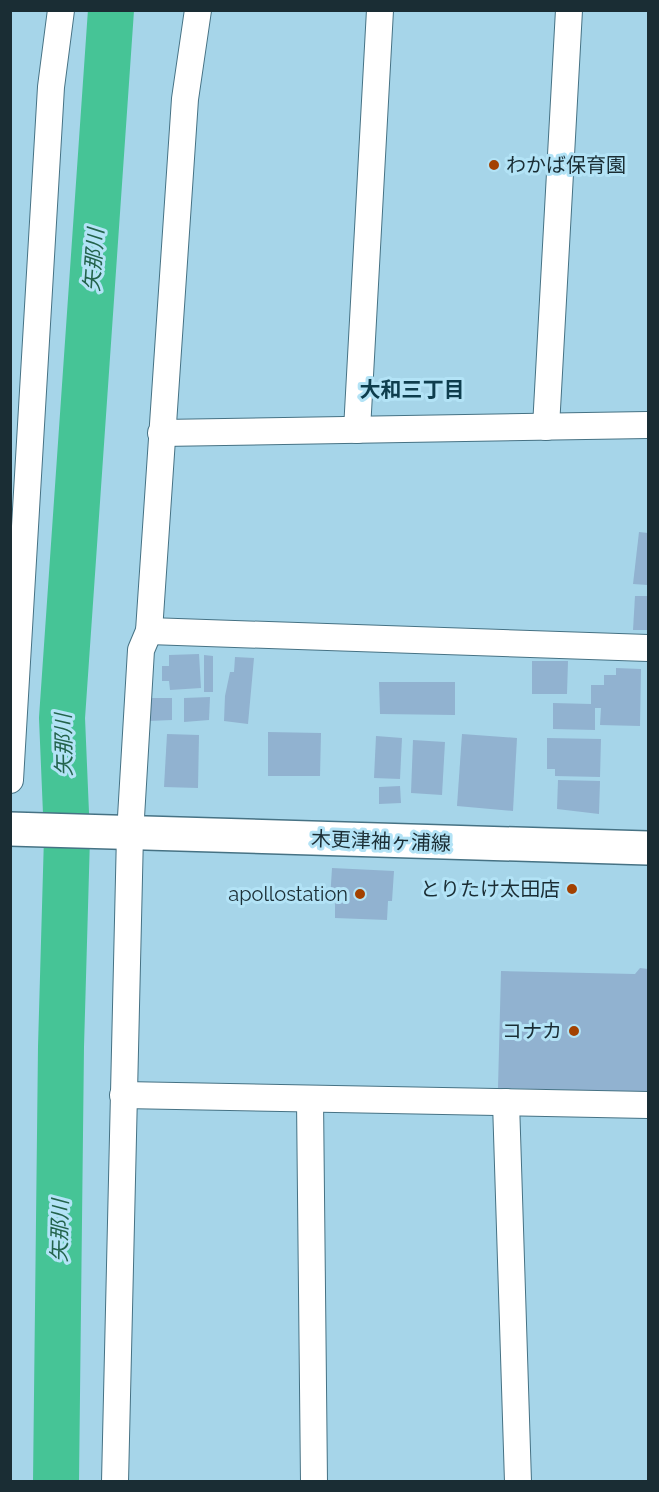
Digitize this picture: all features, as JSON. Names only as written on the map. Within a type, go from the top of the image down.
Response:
[{"type":"main road","name":"木更津袖ヶ浦線","points":[[16,829],[648,848]]},
{"type":"street","points":[[10,780],[51,87],[61,10]]},
{"type":"street","points":[[115,1482],[123,1095],[122,833],[141,650],[149,631],[184,99],[198,10]]},
{"type":"street","points":[[357,430],[380,10]]},
{"type":"street","points":[[546,427],[569,10]]},
{"type":"street","points":[[161,433],[648,425]]},
{"type":"street","points":[[149,631],[648,648]]},
{"type":"street","points":[[123,1095],[648,1105]]},
{"type":"street","points":[[310,1098],[314,1482]]},
{"type":"street","points":[[506,1102],[518,1482]]},
{"type":"building","points":[[639,532],[648,533],[648,585],[633,584]]},
{"type":"building","points":[[635,596],[648,596],[648,630],[633,630]]},
{"type":"building","points":[[199,654],[201,688],[170,690],[169,681],[162,681],[162,666],[169,666],[169,655]]},
{"type":"building","points":[[204,655],[213,656],[213,692],[204,692]]},
{"type":"building","points":[[235,657],[254,658],[248,724],[224,721],[225,696],[230,672],[234,672]]},
{"type":"building","points":[[532,661],[568,661],[567,694],[532,694]]},
{"type":"building","points":[[616,668],[641,669],[640,726],[600,725],[601,708],[595,708],[595,730],[553,729],[553,703],[591,704],[591,685],[604,685],[604,675],[616,675]]},
{"type":"building","points":[[379,682],[455,682],[455,715],[380,714]]},
{"type":"building","points":[[210,697],[209,720],[184,722],[184,698]]},
{"type":"building","points":[[149,698],[172,698],[172,720],[149,721]]},
{"type":"building","points":[[268,732],[321,733],[320,776],[268,776]]},
{"type":"building","points":[[167,734],[199,735],[198,788],[164,787]]},
{"type":"building","points":[[462,734],[517,738],[513,811],[457,806]]},
{"type":"building","points":[[376,736],[402,738],[400,779],[374,778]]},
{"type":"building","points":[[547,738],[601,739],[600,777],[555,776],[555,769],[547,769]]},
{"type":"building","points":[[413,740],[445,742],[442,795],[411,793]]},
{"type":"building","points":[[558,780],[600,781],[599,814],[557,809]]},
{"type":"building","points":[[400,786],[401,803],[379,804],[379,787]]},
{"type":"building","points":[[332,868],[394,871],[392,901],[388,901],[387,920],[335,918],[335,900],[330,900]]},
{"type":"building","name":"コナカ","points":[[640,968],[648,969],[648,1092],[498,1088],[501,971],[635,974]]},
{"type":"waterway","name":"矢那川","points":[[56,1482],[61,1047],[67,837],[62,718],[111,10]]},
{"type":"place","name":"わかば保育園","points":[[494,165]]},
{"type":"place","name":"とりたけ太田店","points":[[572,889]]},
{"type":"place","name":"apollostation","points":[[360,894]]},
{"type":"place","name":"コナカ","points":[[574,1031]]},
{"type":"district","name":"大和三丁目","points":[[412,390]]}]
